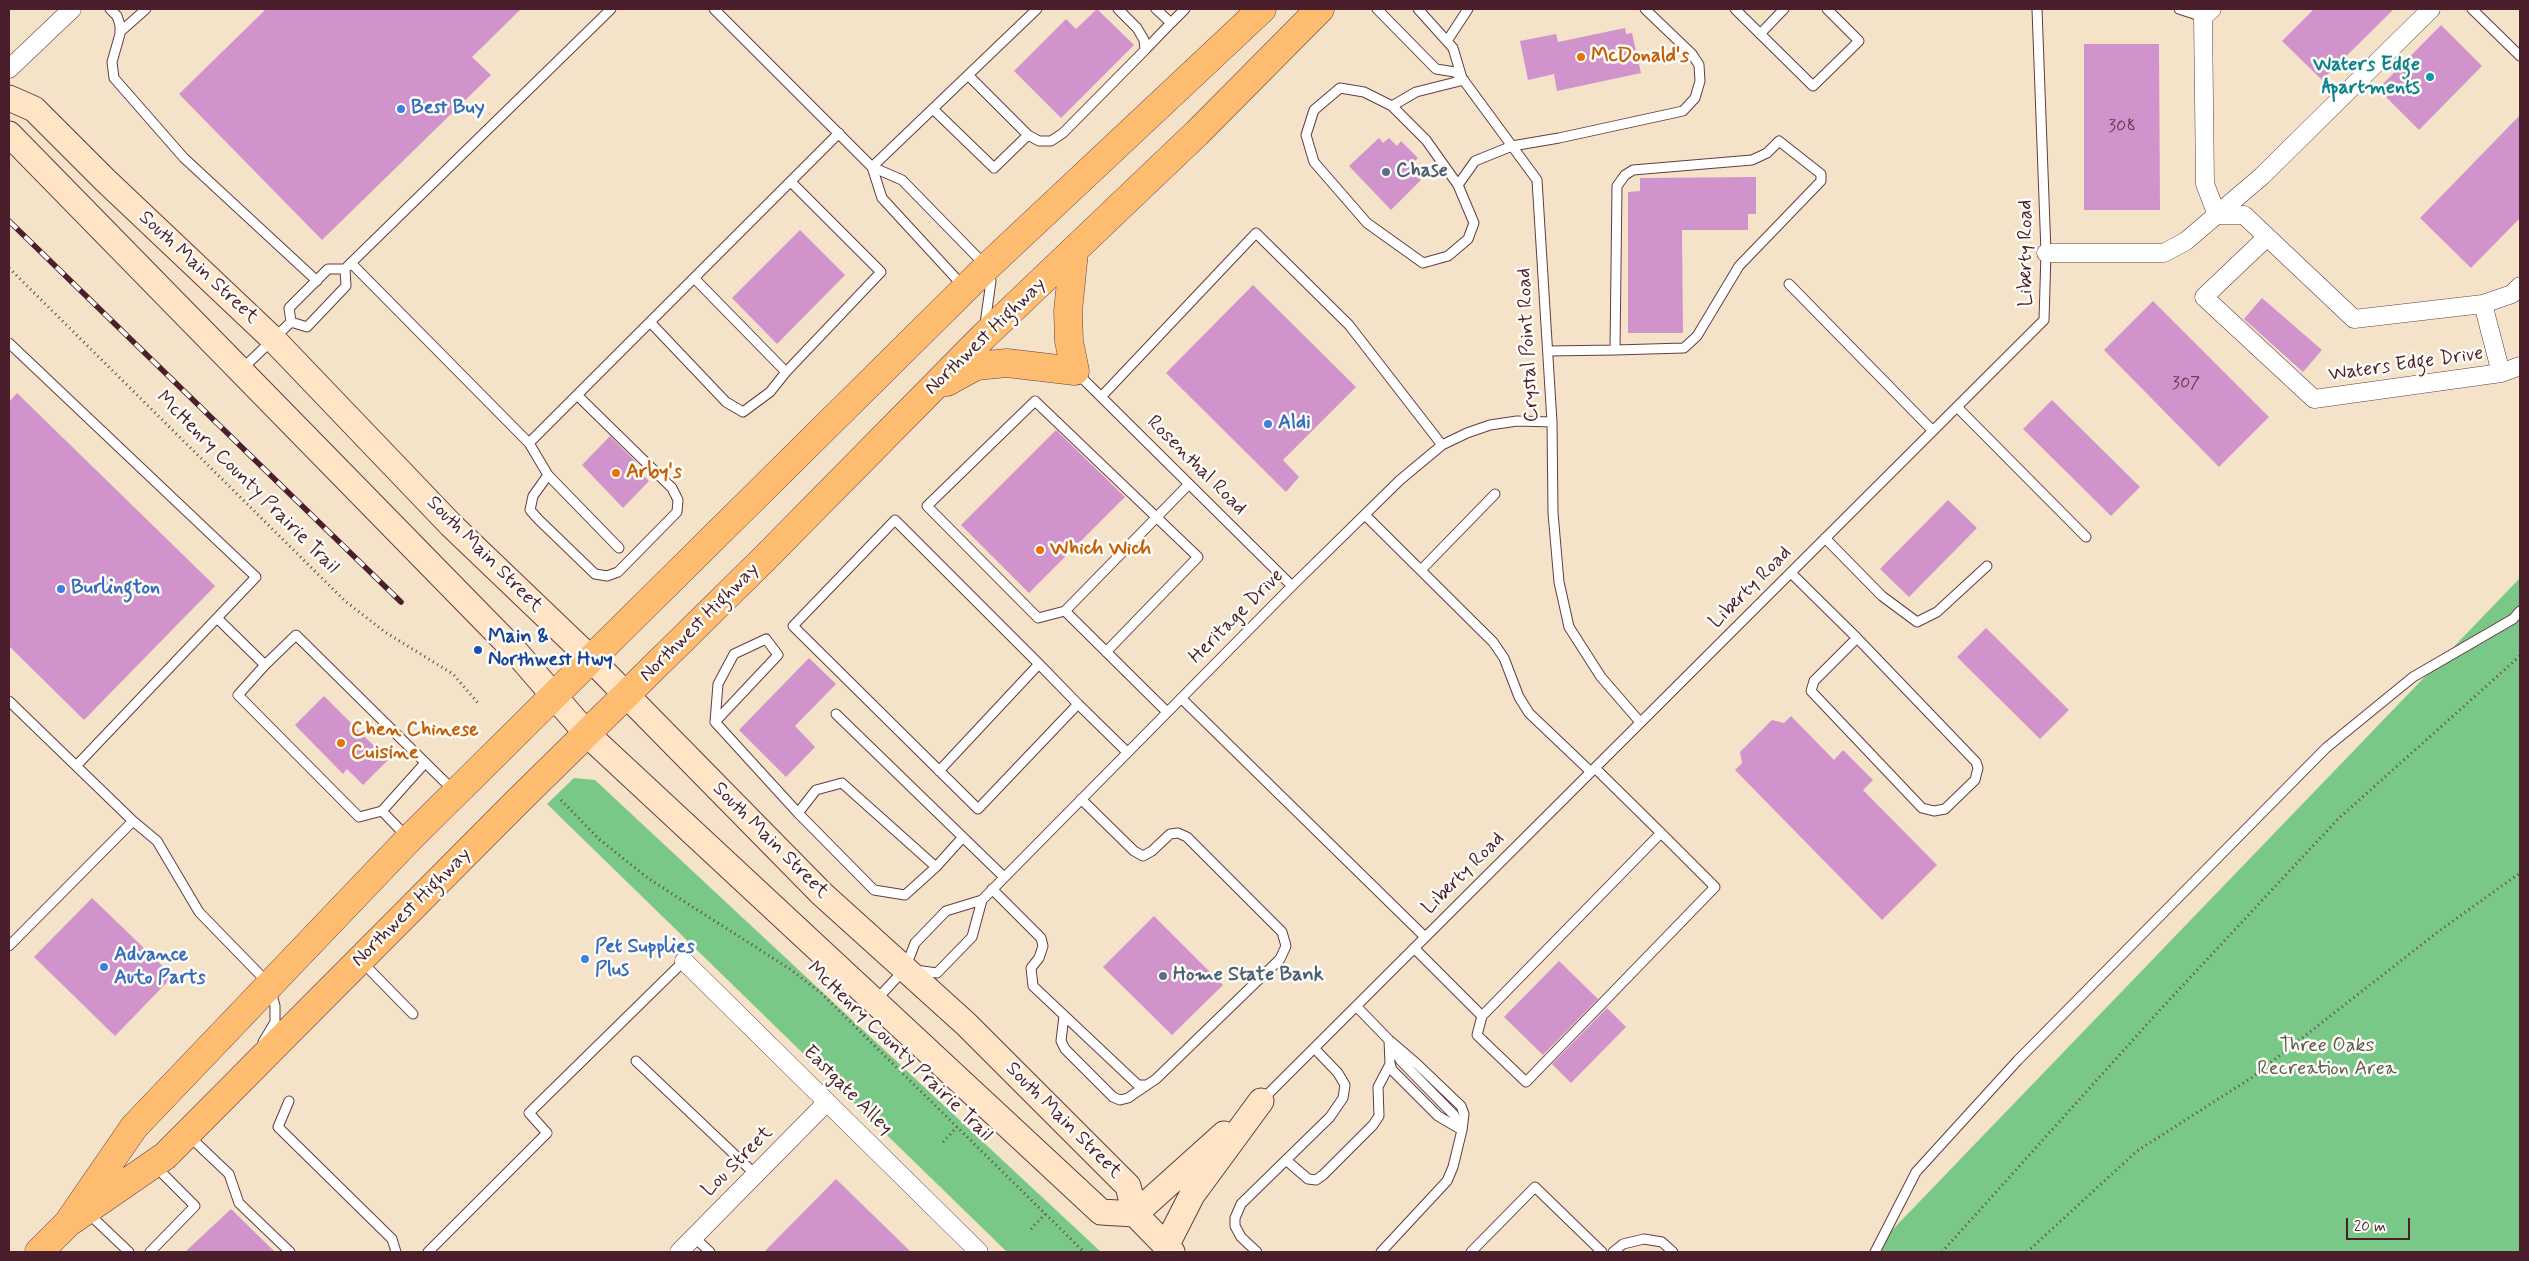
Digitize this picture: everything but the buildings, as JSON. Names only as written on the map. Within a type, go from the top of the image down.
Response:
[{"type":"main road","name":"Northwest Highway","points":[[77,1217],[134,1127],[409,839],[987,267],[1262,9]]},
{"type":"main road","name":"Northwest Highway","points":[[39,1252],[77,1217],[153,1165],[187,1134],[983,337],[1074,252],[1320,9]]},
{"type":"main road","points":[[929,392],[976,366],[1007,363],[1075,371],[1069,341],[1068,311],[1074,252]]},
{"type":"street","points":[[9,69],[72,9]]},
{"type":"street","points":[[2046,252],[2164,253],[2186,241],[2262,176],[2431,9]]},
{"type":"street","points":[[2203,11],[2205,184],[2217,215]]},
{"type":"street","name":"South Main Street","points":[[9,98],[34,110],[104,180],[273,339],[451,524],[591,659],[822,894],[966,1024],[1128,1186],[1135,1214],[1101,1212],[876,1000],[587,734],[553,698],[516,652],[239,372],[9,134]]},
{"type":"street","points":[[2217,215],[2244,215],[2354,319],[2483,304],[2512,294],[2520,286]]},
{"type":"street","name":"Waters Edge Drive","points":[[2267,237],[2204,297],[2314,399],[2501,373],[2520,366]]},
{"type":"street","name":"Waters Edge Drive","points":[[2483,304],[2501,373]]},
{"type":"street","name":"Eastgate Alley","points":[[684,961],[979,1252]]},
{"type":"street","points":[[1261,1101],[1192,1194],[1169,1249],[1135,1214],[1261,1101]]},
{"type":"street","name":"Lou Street","points":[[679,1252],[827,1102]]},
{"type":"lane","points":[[110,9],[117,16],[120,32],[112,62],[114,78],[184,158],[317,281]]},
{"type":"lane","points":[[120,32],[146,9]]},
{"type":"lane","points":[[291,322],[290,308],[328,269],[348,266],[611,9]]},
{"type":"lane","points":[[714,9],[872,167],[902,180],[987,267],[991,281],[983,337]]},
{"type":"lane","points":[[872,167],[1037,9]]},
{"type":"lane","points":[[1118,9],[1144,40],[1145,50]]},
{"type":"lane","points":[[1156,9],[1171,23]]},
{"type":"lane","points":[[968,74],[1028,135],[1039,141],[1051,141],[1063,133],[1185,9]]},
{"type":"lane","points":[[1378,9],[1436,69],[1455,72],[1463,79]]},
{"type":"lane","points":[[1418,9],[1453,48],[1463,79]]},
{"type":"lane","points":[[1447,41],[1468,9]]},
{"type":"lane","points":[[1458,185],[1475,161],[1512,146],[1683,111],[1695,98],[1700,81],[1699,65],[1692,54],[1645,9]]},
{"type":"lane","points":[[1735,9],[1813,86],[1859,41],[1827,9]]},
{"type":"lane","points":[[1760,34],[1784,9]]},
{"type":"lane","name":"Liberty Road","points":[[1261,1101],[2044,320],[2046,252],[2037,9]]},
{"type":"lane","points":[[2179,9],[2203,11]]},
{"type":"lane","points":[[2472,9],[2520,56]]},
{"type":"lane","points":[[1392,106],[1416,92],[1463,79]]},
{"type":"lane","name":"Crystal Point Road","points":[[1463,79],[1537,180],[1552,422],[1554,513],[1558,572],[1569,627],[1601,677],[1640,722]]},
{"type":"lane","points":[[1340,88],[1364,92],[1392,106],[1426,140],[1458,185],[1474,223],[1468,239],[1448,256],[1423,263],[1367,223],[1314,162],[1306,135],[1314,110],[1340,88]]},
{"type":"lane","points":[[933,109],[994,168],[1028,135]]},
{"type":"lane","points":[[529,443],[838,133]]},
{"type":"lane","points":[[1548,351],[1615,350],[1684,348],[1697,336],[1739,266],[1821,181],[1821,174],[1779,141],[1767,153],[1752,160],[1633,170],[1624,175],[1617,186],[1615,350]]},
{"type":"lane","points":[[872,167],[882,198],[965,289]]},
{"type":"lane","points":[[650,322],[726,402],[743,412],[770,392],[786,372],[881,272],[791,182]]},
{"type":"lane","points":[[1101,397],[1256,233],[1349,325],[1442,445]]},
{"type":"lane","points":[[291,322],[307,327],[346,286],[348,266]]},
{"type":"lane","points":[[348,266],[529,443],[548,475],[619,548]]},
{"type":"lane","points":[[694,278],[786,372]]},
{"type":"lane","points":[[1789,284],[1933,431]]},
{"type":"lane","points":[[239,372],[291,322]]},
{"type":"lane","points":[[9,343],[256,577],[76,766]]},
{"type":"lane","name":"Rosenthal Road","points":[[1075,371],[1292,586]]},
{"type":"lane","points":[[548,475],[533,496],[530,510],[595,574],[606,576],[618,572],[677,512],[678,500],[672,488],[577,395]]},
{"type":"lane","points":[[1106,652],[1198,557],[1158,516],[1035,401],[927,506],[1038,618],[1065,611],[1158,516],[1189,484]]},
{"type":"lane","points":[[1958,407],[2086,537]]},
{"type":"lane","name":"Heritage Drive","points":[[876,1000],[905,969],[915,942],[946,911],[982,900],[1292,586],[1400,480],[1442,445],[1490,425],[1518,421],[1552,422]]},
{"type":"lane","points":[[1421,570],[1495,494]]},
{"type":"lane","points":[[1365,515],[1493,642],[1504,658],[1519,697],[1529,712],[1661,832],[1715,887],[1526,1082],[1476,1035],[1482,1016],[1661,832]]},
{"type":"lane","points":[[1078,704],[978,809],[793,626],[895,520],[1127,752]]},
{"type":"lane","points":[[1826,538],[1882,596],[1916,622],[1937,612],[1987,566]]},
{"type":"lane","points":[[1791,573],[1856,638],[1976,762],[1978,768],[1975,780],[1945,809],[1934,811],[1922,808],[1811,691],[1814,681],[1856,638]]},
{"type":"lane","points":[[1065,611],[1167,712]]},
{"type":"lane","points":[[1875,1252],[1916,1172],[2018,1060],[2326,748],[2413,677],[2512,619],[2520,611]]},
{"type":"lane","points":[[218,618],[265,665]]},
{"type":"lane","points":[[425,763],[382,811],[359,817],[238,695],[296,635],[456,793]]},
{"type":"lane","points":[[715,722],[778,655],[766,639],[734,654],[718,684],[715,722],[798,813],[874,890],[905,895],[936,867],[963,837]]},
{"type":"lane","points":[[939,770],[1039,664]]},
{"type":"lane","points":[[1181,698],[1425,938]]},
{"type":"lane","points":[[10,705],[133,821],[157,841],[199,912],[269,984],[275,1006],[275,1022],[235,1086]]},
{"type":"lane","points":[[836,714],[1004,877]]},
{"type":"lane","points":[[798,813],[816,790],[842,783],[936,867]]},
{"type":"lane","points":[[1064,1016],[1061,1041],[1065,1050],[1113,1097],[1120,1100],[1128,1098],[1156,1079],[1280,959],[1286,946],[1282,932],[1187,837],[1178,833],[1170,834],[1152,851],[1143,856],[1134,851],[1081,799]]},
{"type":"lane","points":[[382,811],[409,839]]},
{"type":"lane","points":[[9,946],[133,821]]},
{"type":"lane","points":[[992,890],[1041,938],[1043,946],[1039,958],[1031,968],[1033,986],[1131,1081],[1138,1085],[1147,1085]]},
{"type":"lane","name":"Heritage Drive","points":[[905,969],[937,973],[972,937],[982,900]]},
{"type":"lane","points":[[1414,948],[1482,1016]]},
{"type":"lane","points":[[360,960],[414,1014]]},
{"type":"lane","points":[[428,1252],[547,1133],[529,1113],[684,961]]},
{"type":"lane","points":[[1356,1006],[1389,1040],[1401,1062],[1454,1115],[1462,1130],[1447,1182],[1381,1252]]},
{"type":"lane","points":[[1389,1040],[1392,1070],[1438,1116],[1462,1130]]},
{"type":"lane","points":[[1257,1252],[1241,1237],[1235,1226],[1235,1218],[1241,1204],[1330,1117],[1343,1098],[1345,1085],[1338,1072],[1314,1048]]},
{"type":"lane","points":[[636,1061],[755,1174]]},
{"type":"lane","points":[[1286,1160],[1308,1178],[1316,1180],[1323,1176],[1373,1125],[1379,1116],[1378,1087],[1390,1064]]},
{"type":"lane","points":[[290,1101],[278,1127],[392,1239],[396,1252]]},
{"type":"lane","points":[[187,1134],[229,1174],[239,1203],[290,1252]]},
{"type":"lane","points":[[150,1252],[195,1206],[153,1165]]},
{"type":"lane","points":[[1471,1252],[1535,1187],[1602,1252]]},
{"type":"lane","points":[[77,1217],[129,1252]]},
{"type":"lane","points":[[694,1237],[710,1252]]},
{"type":"lane","points":[[1613,1252],[1624,1244],[1644,1240],[1662,1242],[1673,1252]]},
{"type":"path","name":"McHenry County Prairie Trail","points":[[9,268],[345,601],[385,632],[453,674],[478,703]]},
{"type":"path","points":[[1942,1252],[2184,984],[2338,819],[2520,656]]},
{"type":"path","name":"McHenry County Prairie Trail","points":[[561,800],[599,839],[649,879],[790,969],[821,994],[1084,1252]]},
{"type":"path","points":[[2027,1252],[2137,1151],[2251,1078],[2439,931],[2520,873]]},
{"type":"path","points":[[943,1142],[957,1127]]},
{"type":"path","points":[[1031,1229],[1045,1214]]},
{"type":"green space","name":"Three Oaks Recreation Area","points":[[2520,578],[2520,1252],[1871,1252]]},
{"type":"green space","points":[[574,778],[595,780],[1101,1252],[1007,1252],[547,804]]},
{"type":"railway","points":[[9,221],[401,602]]},
{"type":"place","name":"McDonald's","points":[[1581,57]]},
{"type":"place","name":"Waters Edge Apartments","points":[[2430,77]]},
{"type":"place","name":"Best Buy","points":[[401,109]]},
{"type":"place","name":"Chase","points":[[1386,172]]},
{"type":"place","name":"Aldi","points":[[1268,424]]},
{"type":"place","name":"Arby's","points":[[616,473]]},
{"type":"place","name":"Which Wich","points":[[1040,550]]},
{"type":"place","name":"Burlington","points":[[61,589]]},
{"type":"place","name":"Main & Northwest Hwy","points":[[478,650]]},
{"type":"place","name":"Chen Chinese Cuisine","points":[[341,743]]},
{"type":"place","name":"Pet Supplies Plus","points":[[585,959]]},
{"type":"place","name":"Advance Auto Parts","points":[[104,967]]},
{"type":"place","name":"Home State Bank","points":[[1163,976]]}]
